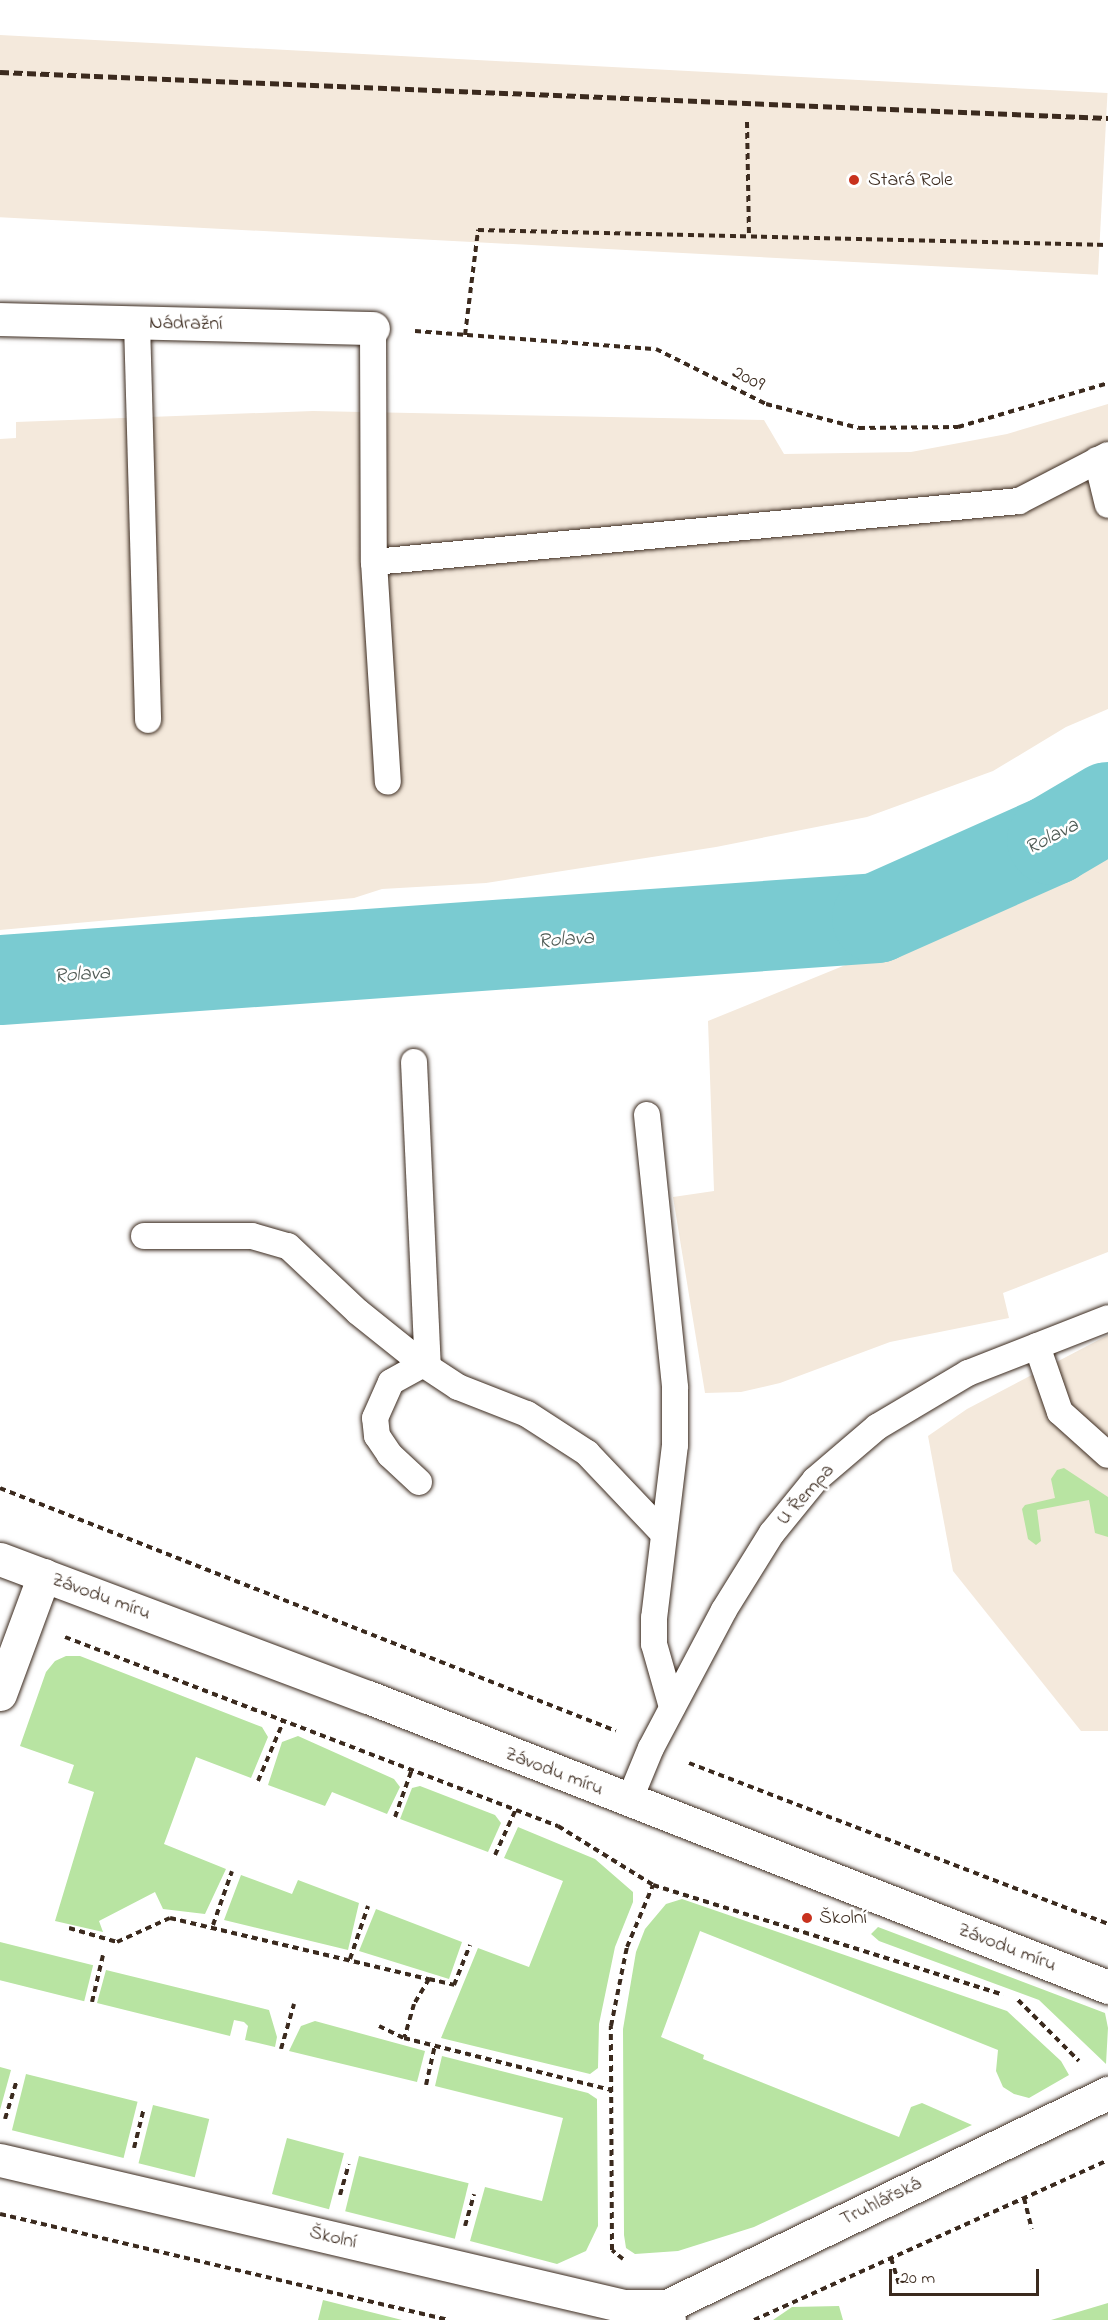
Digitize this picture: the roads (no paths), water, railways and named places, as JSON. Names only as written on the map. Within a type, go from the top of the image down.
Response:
[{"type":"street","name":"Nádražní","points":[[0,319],[373,328]]},
{"type":"street","name":"Závodu míru","points":[[0,1559],[368,1696],[629,1801],[1108,1987]]},
{"type":"street","points":[[0,1694],[25,1621],[44,1575]]},
{"type":"street","name":"Truhlářská","points":[[668,2313],[1108,2093]]},
{"type":"street","name":"Školní","points":[[0,2160],[624,2306],[668,2313]]},
{"type":"lane","points":[[137,322],[148,720]]},
{"type":"lane","points":[[373,328],[374,562],[388,782]]},
{"type":"lane","points":[[374,562],[1019,501],[1103,458],[1108,505]]},
{"type":"lane","points":[[414,1062],[425,1366]]},
{"type":"lane","points":[[646,1115],[675,1388],[675,1446],[663,1533],[654,1644],[672,1707]]},
{"type":"lane","points":[[144,1236],[252,1236],[288,1246],[358,1312],[425,1366],[458,1387],[527,1414],[587,1453],[663,1533]]},
{"type":"lane","name":"U Řempa","points":[[629,1801],[651,1748],[724,1610],[772,1533],[815,1480],[887,1421],[968,1372],[1108,1317]]},
{"type":"lane","points":[[1037,1346],[1060,1412],[1108,1455]]},
{"type":"lane","points":[[418,1482],[390,1455],[377,1436],[375,1418],[391,1382],[425,1366]]},
{"type":"waterway","name":"Rolava","points":[[0,980],[877,918],[1052,840],[1108,807]]},
{"type":"railway","points":[[0,72],[1108,118]]},
{"type":"place","name":"Stará Role","points":[[854,180]]},
{"type":"place","name":"Školní","points":[[807,1918]]}]
